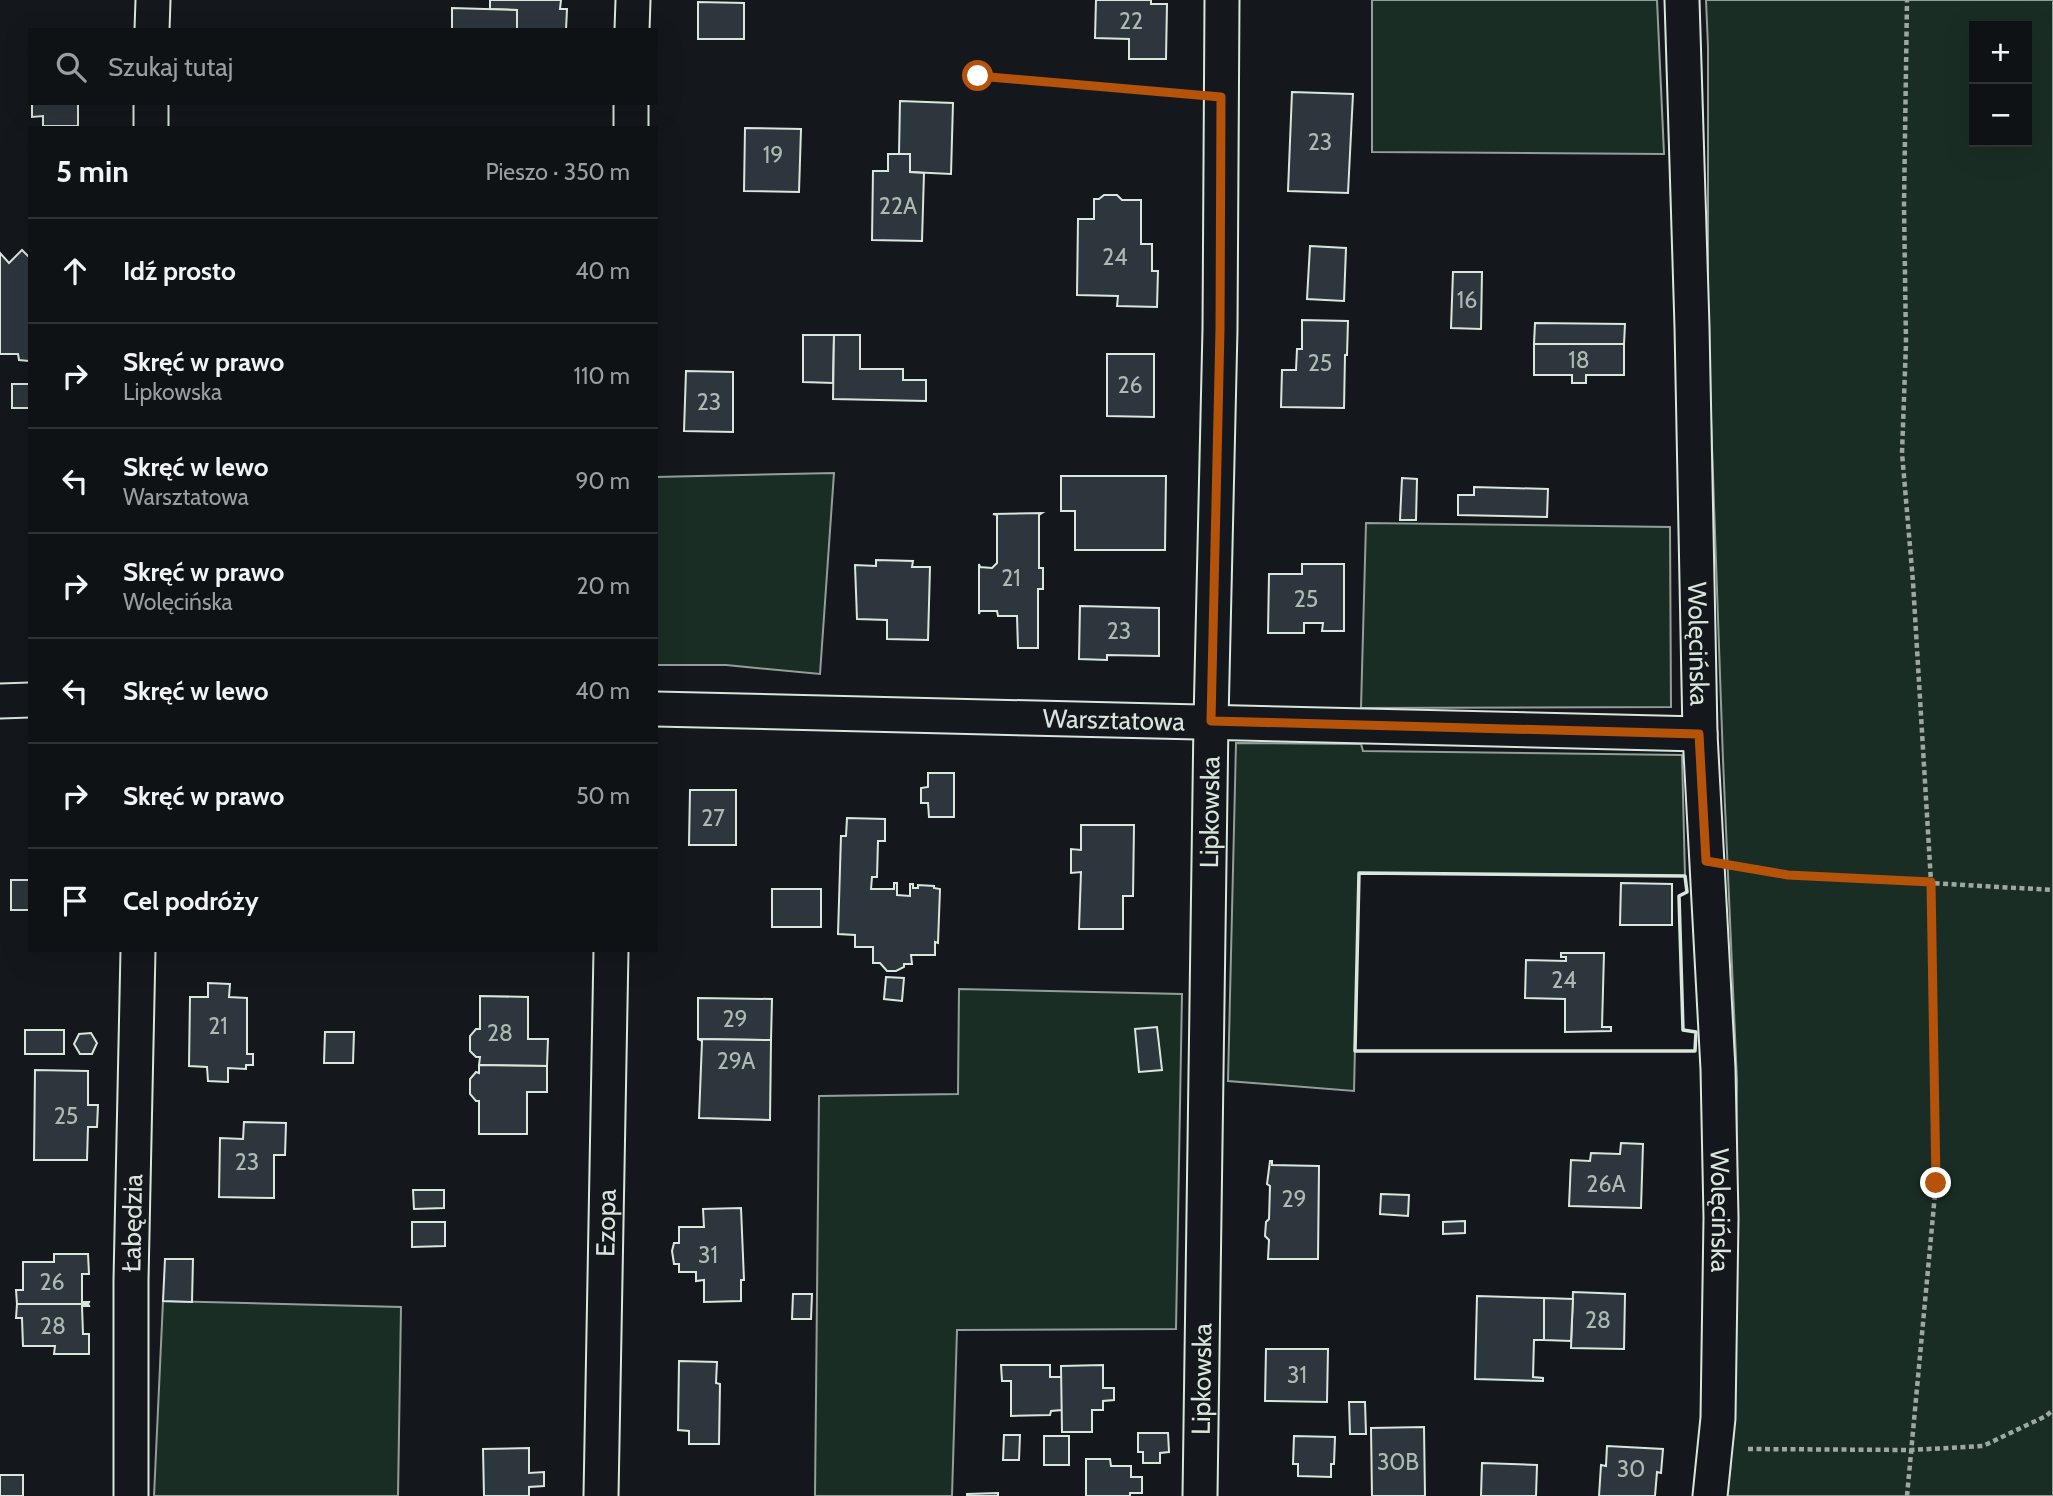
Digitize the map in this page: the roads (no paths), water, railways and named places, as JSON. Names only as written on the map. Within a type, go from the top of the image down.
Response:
[{"type":"street","points":[[152,28],[153,0]]},
{"type":"street","points":[[632,28],[633,0]]},
{"type":"street","name":"Lipkowska","points":[[1200,1496],[1211,721],[1220,329],[1222,0]]},
{"type":"street","name":"Wolęcińska","points":[[1682,0],[1692,327],[1699,734],[1718,1069],[1721,1218],[1718,1418],[1710,1496]]},
{"type":"street","points":[[151,105],[151,126]]},
{"type":"street","points":[[631,105],[631,126]]},
{"type":"street","points":[[0,701],[28,700]]},
{"type":"street","name":"Warsztatowa","points":[[658,709],[1699,734]]},
{"type":"street","name":"Łabędzia","points":[[131,1496],[131,1280],[138,952]]},
{"type":"street","name":"Ezopa","points":[[601,1496],[611,952]]}]
